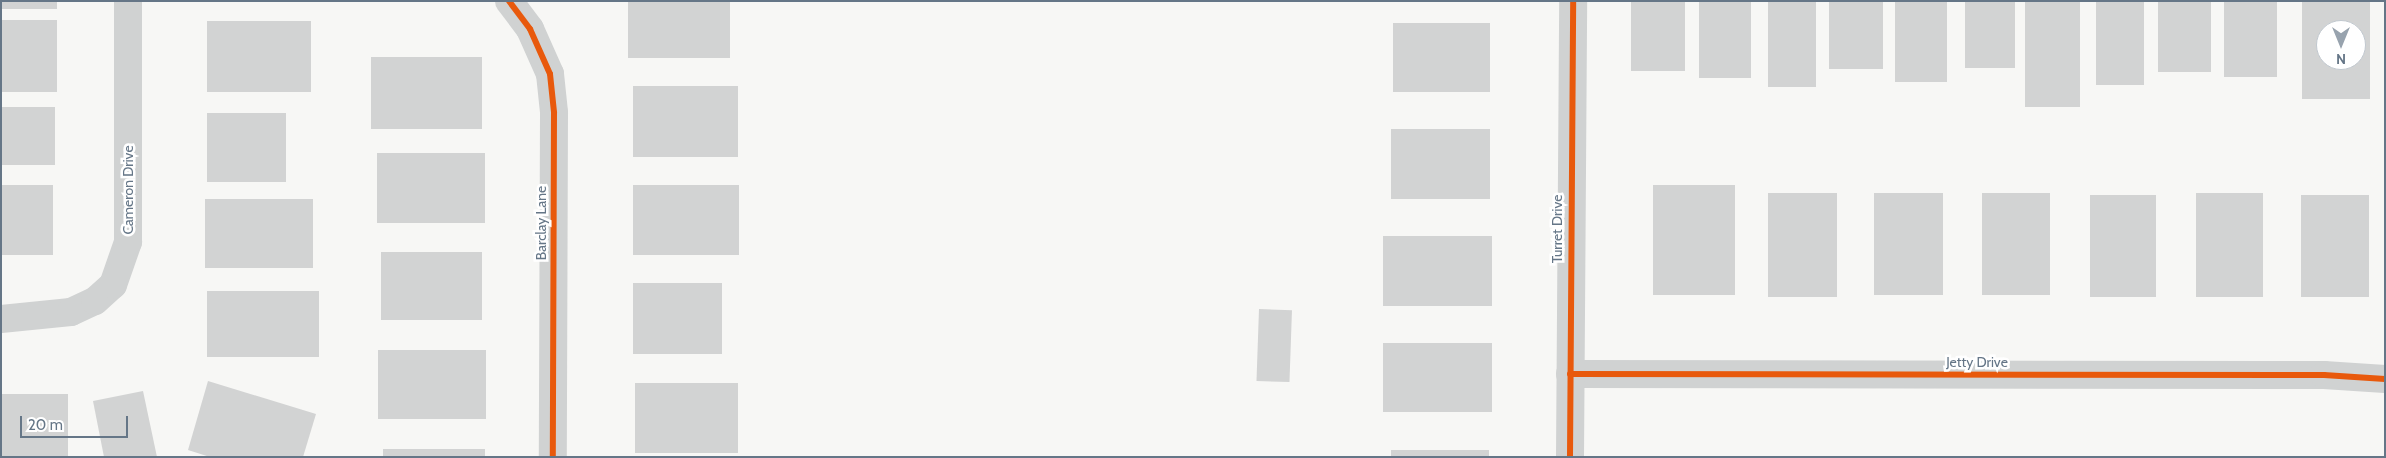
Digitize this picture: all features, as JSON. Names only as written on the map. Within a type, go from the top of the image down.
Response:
[{"type":"street","name":"Cameron Drive","points":[[1,318],[70,312],[95,301],[113,285],[128,242],[128,1]]},
{"type":"street","name":"Barclay Lane","points":[[508,1],[530,28],[550,74],[554,113],[553,457]]},
{"type":"street","name":"Turret Drive","points":[[1570,457],[1573,1]]},
{"type":"street","name":"Jetty Drive","points":[[1570,374],[2324,375],[2385,379]]},
{"type":"building","points":[[1,1],[57,1],[57,9],[1,9]]},
{"type":"building","points":[[628,1],[730,1],[730,58],[628,58]]},
{"type":"building","points":[[1631,1],[1685,1],[1685,71],[1631,71]]},
{"type":"building","points":[[1699,1],[1751,1],[1751,78],[1699,78]]},
{"type":"building","points":[[1768,1],[1816,1],[1816,87],[1768,87]]},
{"type":"building","points":[[1829,1],[1883,1],[1883,69],[1829,69]]},
{"type":"building","points":[[1895,1],[1947,1],[1947,82],[1895,82]]},
{"type":"building","points":[[1965,1],[2015,1],[2015,68],[1965,68]]},
{"type":"building","points":[[2025,1],[2080,1],[2080,107],[2025,107]]},
{"type":"building","points":[[2096,1],[2144,1],[2144,85],[2096,85]]},
{"type":"building","points":[[2158,1],[2211,1],[2211,72],[2158,72]]},
{"type":"building","points":[[2224,1],[2277,1],[2277,77],[2224,77]]},
{"type":"building","points":[[2302,1],[2370,1],[2370,99],[2302,99]]},
{"type":"building","points":[[1,20],[57,20],[57,92],[1,92]]},
{"type":"building","points":[[207,21],[311,21],[311,92],[207,92]]},
{"type":"building","points":[[1393,23],[1490,23],[1490,92],[1393,92]]},
{"type":"building","points":[[371,57],[482,57],[482,129],[371,129]]},
{"type":"building","points":[[633,86],[738,86],[738,157],[633,157]]},
{"type":"building","points":[[1,107],[55,107],[55,165],[1,165]]},
{"type":"building","points":[[207,113],[286,113],[286,182],[207,182]]},
{"type":"building","points":[[1391,129],[1490,129],[1490,199],[1391,199]]},
{"type":"building","points":[[377,153],[485,153],[485,223],[377,223]]},
{"type":"building","points":[[1,185],[53,185],[53,255],[1,255]]},
{"type":"building","points":[[633,185],[739,185],[739,255],[633,255]]},
{"type":"building","points":[[1653,185],[1735,185],[1735,295],[1653,295]]},
{"type":"building","points":[[1768,193],[1837,193],[1837,297],[1768,297]]},
{"type":"building","points":[[1874,193],[1943,193],[1943,295],[1874,295]]},
{"type":"building","points":[[1982,193],[2050,193],[2050,295],[1982,295]]},
{"type":"building","points":[[2196,193],[2263,193],[2263,297],[2196,297]]},
{"type":"building","points":[[2090,195],[2156,195],[2156,297],[2090,297]]},
{"type":"building","points":[[2301,195],[2369,195],[2369,297],[2301,297]]},
{"type":"building","points":[[205,199],[313,199],[313,268],[205,268]]},
{"type":"building","points":[[1383,236],[1492,236],[1492,306],[1383,306]]},
{"type":"building","points":[[381,252],[482,252],[482,320],[381,320]]},
{"type":"building","points":[[633,283],[722,283],[722,354],[633,354]]},
{"type":"building","points":[[207,291],[319,291],[319,357],[207,357]]},
{"type":"building","points":[[1259,309],[1292,310],[1289,382],[1256,381]]},
{"type":"building","points":[[1383,343],[1492,343],[1492,412],[1383,412]]},
{"type":"building","points":[[378,350],[486,350],[486,419],[378,419]]},
{"type":"building","points":[[208,381],[316,414],[303,457],[210,457],[188,450]]},
{"type":"building","points":[[635,383],[738,383],[738,453],[635,453]]},
{"type":"building","points":[[143,391],[157,457],[104,457],[93,401]]},
{"type":"building","points":[[1,394],[68,394],[68,457],[1,457]]},
{"type":"building","points":[[383,449],[485,449],[485,457],[383,457]]},
{"type":"building","points":[[1391,450],[1489,450],[1489,457],[1391,457]]},
{"type":"cycle path","points":[[509,1],[530,29],[550,74],[554,113],[553,457]]},
{"type":"cycle path","points":[[1570,457],[1573,1]]},
{"type":"cycle path","points":[[1570,374],[2324,375],[2385,379]]}]
